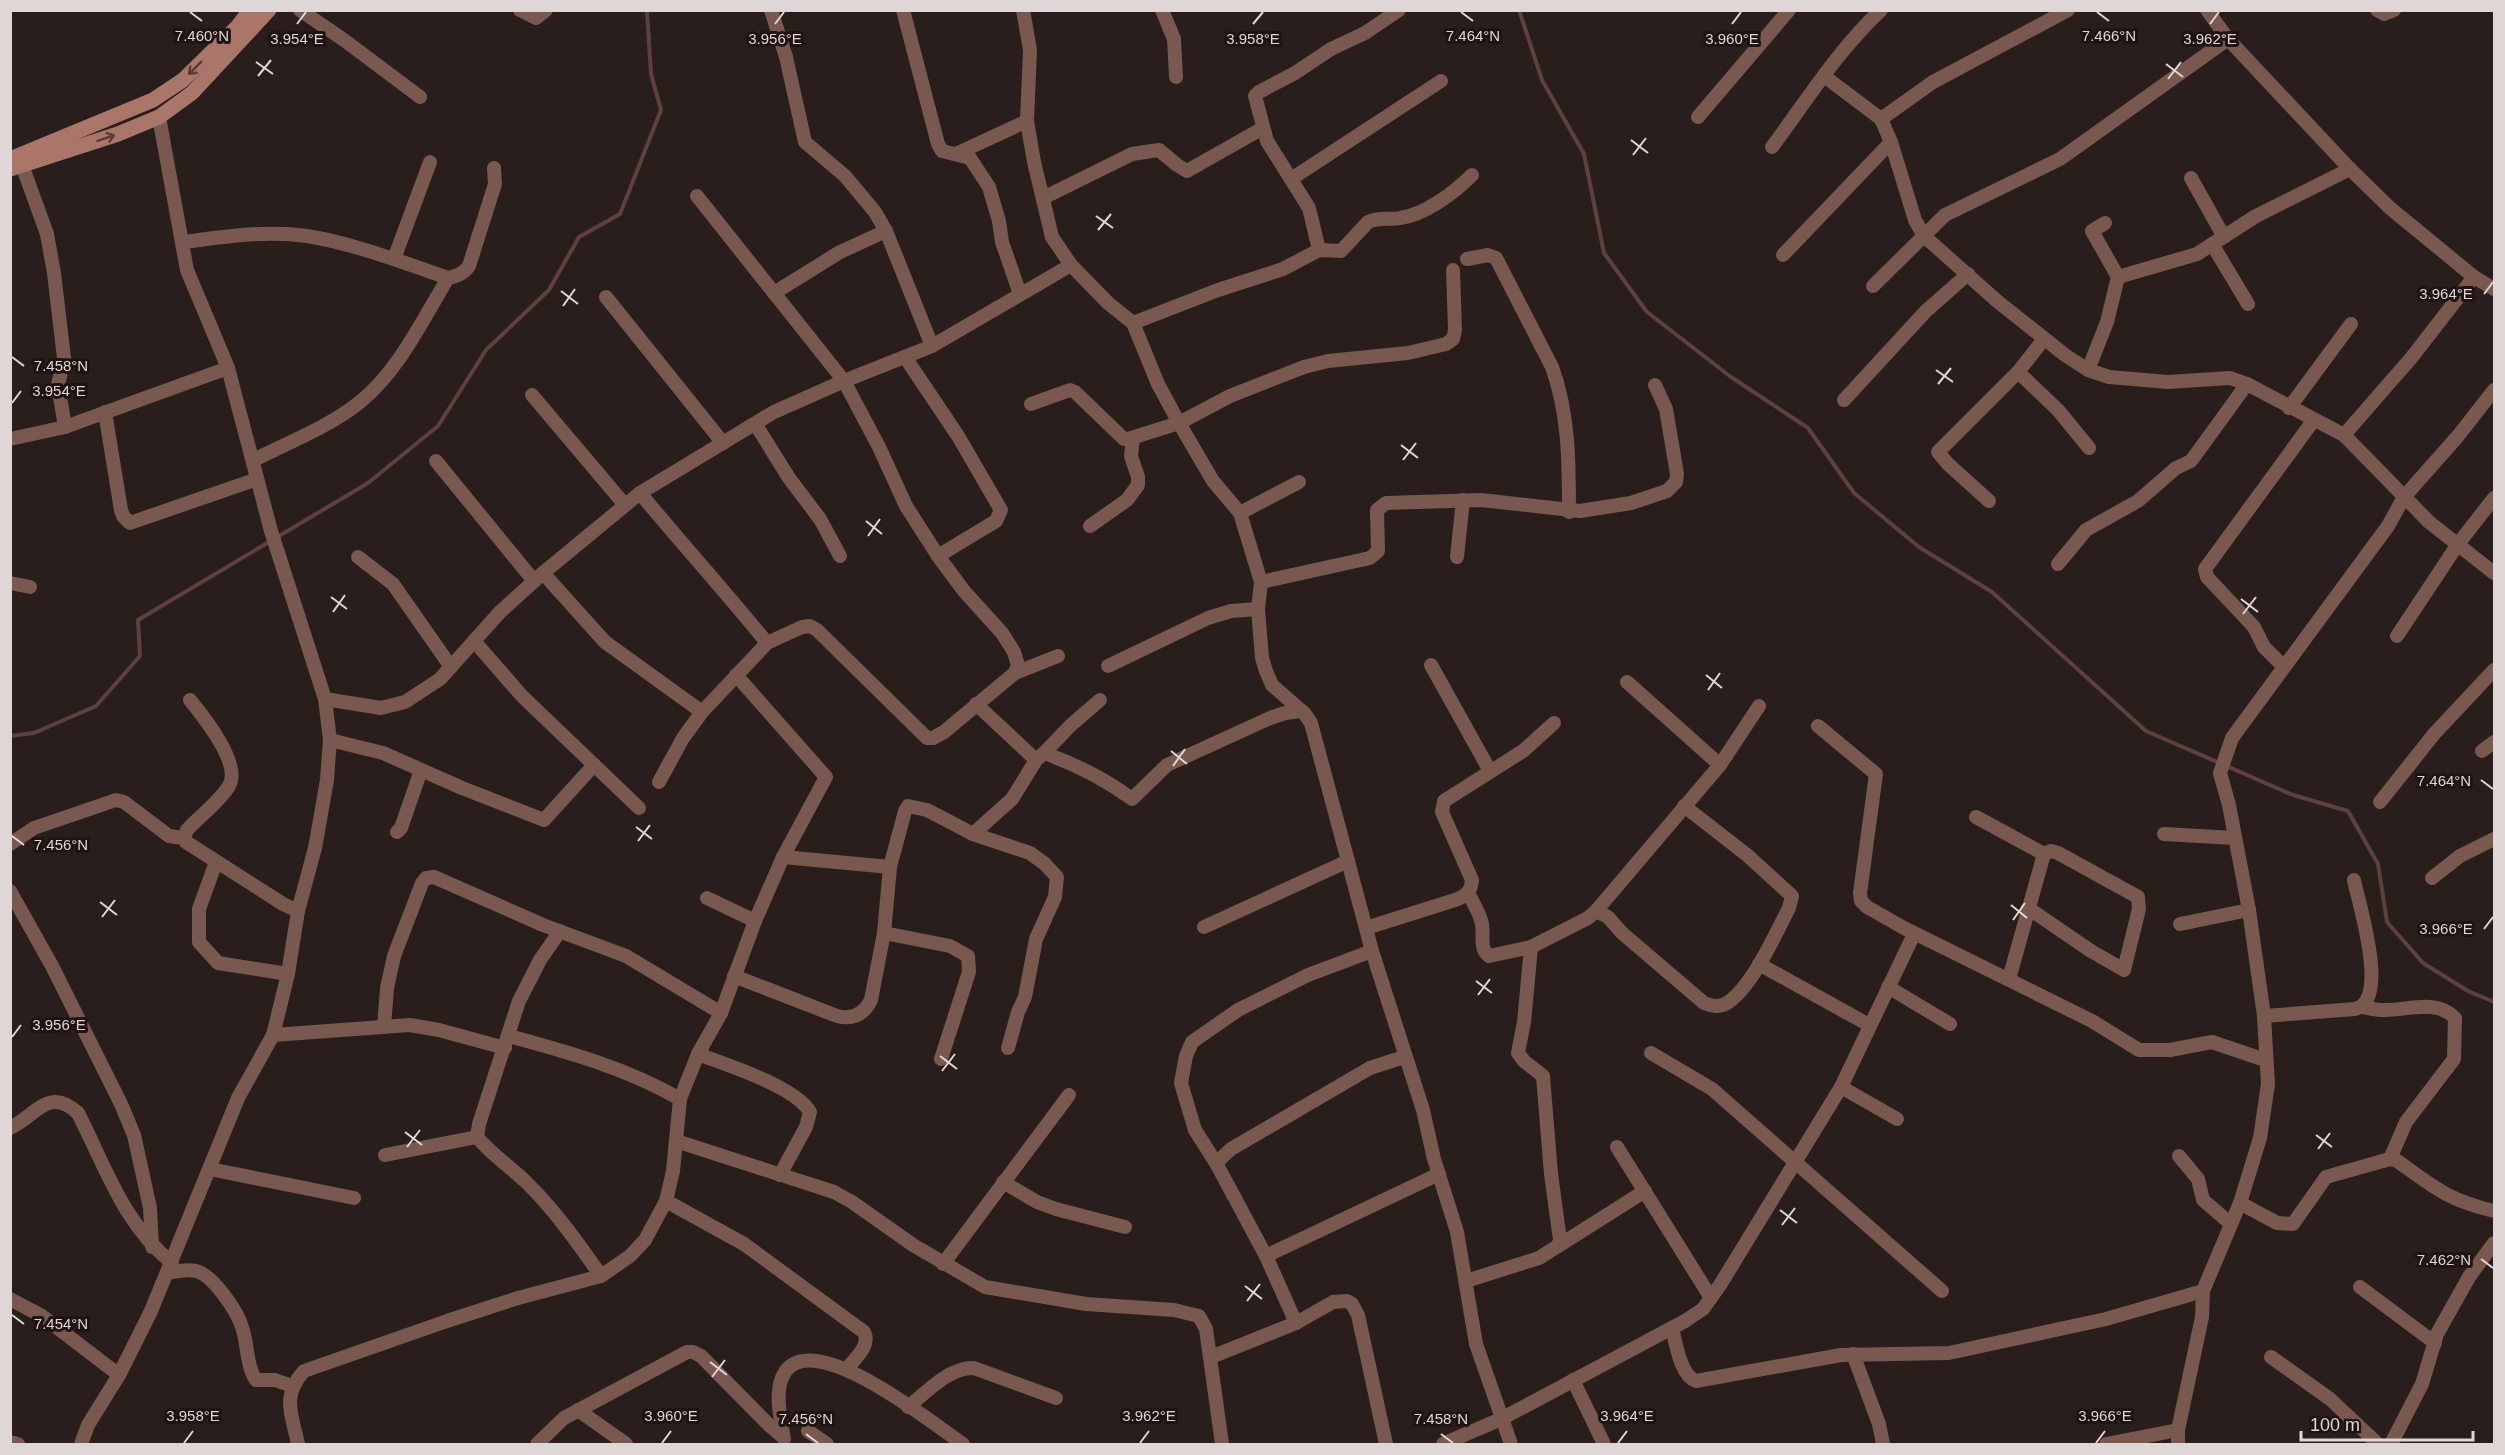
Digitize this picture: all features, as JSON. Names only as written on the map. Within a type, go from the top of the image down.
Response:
[{"type":"main road","points":[[77,140],[153,100],[183,80],[238,26],[250,10]]},
{"type":"main road","points":[[14,164],[77,140],[159,117],[192,93],[269,10]]},
{"type":"street","points":[[300,10],[420,97]]},
{"type":"street","points":[[520,10],[536,18],[546,10]]},
{"type":"street","points":[[771,10],[786,57],[805,142],[857,188],[886,231],[932,346]]},
{"type":"street","points":[[903,10],[938,144],[942,151],[966,155],[976,164],[989,187],[999,221],[1002,242],[1020,294]]},
{"type":"street","points":[[1023,10],[1030,50],[1027,121],[1052,237],[1071,265],[1108,303],[1132,323],[1158,384],[1179,423],[1213,481],[1240,513],[1261,582],[1258,609],[1262,658],[1272,685],[1302,711],[1311,723],[1372,951],[1404,1057],[1423,1110],[1439,1174],[1458,1232],[1476,1344],[1511,1444]]},
{"type":"street","points":[[1162,10],[1174,39],[1176,77]]},
{"type":"street","points":[[1318,250],[1310,208],[1274,154],[1255,101],[1259,92],[1295,73],[1331,49],[1365,33],[1399,10]]},
{"type":"street","points":[[1772,147],[1859,31],[1881,10]]},
{"type":"street","points":[[1881,119],[1933,82],[2068,10]]},
{"type":"street","points":[[2207,10],[2228,39],[2350,169],[2390,208],[2474,277],[2494,289]]},
{"type":"street","points":[[2377,10],[2384,14],[2394,10]]},
{"type":"street","points":[[1698,117],[1780,14]]},
{"type":"street","points":[[1873,286],[1945,215],[2060,159],[2228,39]]},
{"type":"street","points":[[1824,76],[1881,119],[1891,142],[1915,220],[1924,236],[2044,339],[2088,370],[2109,377],[2168,382],[2230,378],[2247,384],[2313,421],[2344,435],[2435,527],[2494,573]]},
{"type":"street","points":[[1291,179],[1441,81]]},
{"type":"street","points":[[81,1444],[88,1425],[119,1375],[170,1268],[238,1098],[273,1035],[288,974],[298,911],[315,848],[327,780],[330,740],[325,699],[271,531],[228,368],[187,270],[159,117]]},
{"type":"street","points":[[958,153],[1027,121]]},
{"type":"street","points":[[1043,198],[1132,154],[1160,150],[1187,171],[1263,128]]},
{"type":"street","points":[[1783,255],[1891,142]]},
{"type":"street","points":[[394,259],[430,162]]},
{"type":"street","points":[[14,164],[47,234],[64,358],[58,386],[64,427]]},
{"type":"street","points":[[183,242],[263,233],[307,236],[394,259],[448,278],[465,272],[469,266],[495,184],[494,168]]},
{"type":"street","points":[[2118,277],[2152,265],[2184,259],[2218,241],[2256,216],[2350,169]]},
{"type":"street","points":[[1132,323],[1218,290],[1283,269],[1318,250],[1341,251],[1368,222],[1411,215],[1445,198],[1472,175]]},
{"type":"street","points":[[2191,178],[2248,304]]},
{"type":"street","points":[[697,196],[844,381],[879,447],[906,506],[964,591],[1002,633],[1018,665],[1015,673]]},
{"type":"street","points":[[2088,370],[2107,322],[2118,277],[2092,231],[2105,222]]},
{"type":"street","points":[[774,293],[840,252],[886,231]]},
{"type":"street","points":[[1467,259],[1488,255],[1496,258],[1552,367],[1558,385],[1568,437],[1569,512]]},
{"type":"street","points":[[325,699],[381,708],[405,702],[440,679],[500,612],[538,577],[640,493],[774,412],[932,346],[1071,265]]},
{"type":"street","points":[[1031,404],[1070,390],[1090,404],[1124,439],[1133,438],[1179,423],[1230,396],[1304,367],[1328,361],[1408,353],[1446,345],[1453,339],[1455,330],[1453,270]]},
{"type":"street","points":[[1844,400],[1926,311],[1968,274]]},
{"type":"street","points":[[2344,435],[2412,357],[2474,277]]},
{"type":"street","points":[[254,460],[341,415],[360,402],[396,365],[448,278]]},
{"type":"street","points":[[606,297],[723,443]]},
{"type":"street","points":[[2289,408],[2351,324]]},
{"type":"street","points":[[1989,501],[1938,452],[2018,372],[2044,339]]},
{"type":"street","points":[[905,357],[958,436],[1001,510],[996,521],[938,556]]},
{"type":"street","points":[[10,439],[64,427],[228,368]]},
{"type":"street","points":[[2018,372],[2058,410],[2089,448]]},
{"type":"street","points":[[2058,564],[2086,530],[2138,501],[2176,468],[2191,461],[2247,384]]},
{"type":"street","points":[[1261,582],[1370,558],[1378,551],[1377,510],[1386,503],[1463,500],[1522,504],[1569,512],[1631,502],[1667,491],[1673,487],[1677,474],[1666,409],[1655,385]]},
{"type":"street","points":[[2106,1444],[2178,1437],[2202,1317],[2203,1291],[2240,1203],[2260,1138],[2268,1084],[2264,1016],[2249,910],[2220,773],[2232,738],[2388,526],[2404,497],[2458,436],[2494,390]]},
{"type":"street","points":[[532,395],[625,505]]},
{"type":"street","points":[[105,412],[121,510],[130,523],[257,479]]},
{"type":"street","points":[[2284,667],[2264,647],[2254,627],[2207,577],[2205,569],[2313,421]]},
{"type":"street","points":[[756,424],[789,478],[820,519],[840,556]]},
{"type":"street","points":[[1090,526],[1127,500],[1136,488],[1138,477],[1131,456],[1133,438]]},
{"type":"street","points":[[436,461],[538,577],[605,642],[702,712]]},
{"type":"street","points":[[1240,513],[1299,482]]},
{"type":"street","points":[[640,493],[767,643]]},
{"type":"street","points":[[2397,636],[2458,544],[2494,498]]},
{"type":"street","points":[[1457,557],[1463,500]]},
{"type":"street","points":[[358,557],[393,585],[451,667]]},
{"type":"street","points":[[10,583],[30,587]]},
{"type":"street","points":[[1108,666],[1208,618],[1231,610],[1258,609]]},
{"type":"street","points":[[659,782],[683,738],[702,712],[736,675],[767,643],[802,627],[810,626],[817,630],[927,738],[933,738],[944,732],[1015,673],[1058,656]]},
{"type":"street","points":[[474,642],[522,696],[639,808]]},
{"type":"street","points":[[1431,665],[1490,771]]},
{"type":"street","points":[[2380,802],[2427,742],[2494,670]]},
{"type":"street","points":[[298,1444],[290,1404],[292,1386],[304,1371],[477,1311],[601,1276],[630,1256],[645,1240],[666,1200],[676,1141],[680,1099],[698,1054],[721,1012],[755,921],[783,857],[826,777],[736,675]]},
{"type":"street","points":[[1628,682],[1720,765]]},
{"type":"street","points":[[184,838],[187,830],[229,786],[232,774],[215,732],[190,700]]},
{"type":"street","points":[[973,834],[1018,790],[1040,757],[1071,725],[1100,700]]},
{"type":"street","points":[[976,704],[1040,757],[1100,778],[1132,799],[1167,765],[1270,718],[1285,712],[1302,711]]},
{"type":"street","points":[[1554,723],[1523,750],[1448,798],[1442,806],[1442,812],[1472,880],[1468,897],[1482,924],[1483,947],[1487,955],[1494,956],[1531,947],[1588,918],[1720,765],[1759,706]]},
{"type":"street","points":[[1818,726],[1876,774],[1860,893],[1861,901],[1867,907],[1914,934],[2091,1021],[2139,1050],[2170,1050],[2212,1042],[2265,1060]]},
{"type":"street","points":[[330,740],[383,753],[544,820],[594,765]]},
{"type":"street","points":[[2482,751],[2494,742]]},
{"type":"street","points":[[397,832],[401,828],[422,770]]},
{"type":"street","points":[[10,844],[34,828],[116,800],[124,802],[169,836],[184,838],[186,842],[216,862],[298,911]]},
{"type":"street","points":[[734,976],[847,1018],[866,1010],[871,1000],[884,933],[890,867],[908,806],[927,810],[973,834],[1030,853],[1057,877],[1055,897],[1036,939],[1026,997],[1018,1012],[1008,1048]]},
{"type":"street","points":[[1596,910],[1608,917],[1622,933],[1704,1003],[1712,1006],[1725,1004],[1731,999],[1759,964],[1789,908],[1792,896],[1747,855],[1684,806]]},
{"type":"street","points":[[1976,817],[2044,854]]},
{"type":"street","points":[[2164,834],[2235,838]]},
{"type":"street","points":[[2432,878],[2460,856],[2494,839]]},
{"type":"street","points":[[2028,908],[2091,951],[2124,969],[2139,909],[2138,897],[2058,853],[2051,851],[2044,854]]},
{"type":"street","points":[[2009,979],[2044,854]]},
{"type":"street","points":[[783,857],[890,867]]},
{"type":"street","points":[[1204,927],[1348,861]]},
{"type":"street","points":[[216,862],[199,909],[199,942],[218,963],[288,974]]},
{"type":"street","points":[[384,1027],[387,988],[394,956],[426,878],[434,877],[560,932],[626,956],[721,1012]]},
{"type":"street","points":[[2354,880],[2369,945],[2372,990],[2369,1001],[2363,1008]]},
{"type":"street","points":[[10,891],[52,966],[121,1104],[134,1135],[150,1208],[152,1247]]},
{"type":"street","points":[[1366,928],[1468,897]]},
{"type":"street","points":[[707,898],[755,921]]},
{"type":"street","points":[[2180,924],[2249,910]]},
{"type":"street","points":[[560,932],[540,960],[519,1001],[479,1124],[477,1137],[489,1151],[526,1183],[576,1240],[601,1276]]},
{"type":"street","points":[[884,933],[950,946],[968,957],[969,972],[941,1059]]},
{"type":"street","points":[[1443,1444],[1501,1419],[1703,1310],[1841,1087],[1914,934]]},
{"type":"street","points":[[1531,947],[1524,1022],[1518,1053],[1543,1076],[1551,1174],[1560,1240],[1557,1246]]},
{"type":"street","points":[[1296,1323],[1266,1256],[1216,1163],[1195,1130],[1181,1083],[1186,1056],[1191,1042],[1248,1005],[1308,975],[1372,951]]},
{"type":"street","points":[[1759,964],[1869,1025]]},
{"type":"street","points":[[1888,987],[1950,1024]]},
{"type":"street","points":[[2264,1016],[2363,1008],[2382,1010],[2431,1006],[2447,1009],[2455,1017],[2454,1059],[2406,1122],[2390,1159]]},
{"type":"street","points":[[273,1035],[410,1025],[595,1060],[656,1085],[680,1099]]},
{"type":"street","points":[[1651,1053],[1712,1089],[1942,1291]]},
{"type":"street","points":[[698,1054],[774,1085],[795,1096],[807,1107],[810,1112],[806,1127],[780,1175]]},
{"type":"street","points":[[1216,1163],[1231,1149],[1333,1088],[1370,1068],[1404,1057]]},
{"type":"street","points":[[1841,1087],[1896,1119]]},
{"type":"street","points":[[943,1264],[1069,1095]]},
{"type":"street","points":[[10,1128],[35,1108],[54,1101],[71,1106],[78,1113],[125,1209],[152,1247],[170,1268],[198,1271],[220,1290],[242,1326],[251,1371],[256,1380],[275,1380],[292,1386]]},
{"type":"street","points":[[385,1155],[477,1137]]},
{"type":"street","points":[[676,1141],[826,1189],[852,1202],[943,1264],[985,1287],[1086,1305],[1174,1310],[1199,1316],[1206,1329],[1222,1444]]},
{"type":"street","points":[[1617,1147],[1711,1298]]},
{"type":"street","points":[[2179,1156],[2198,1179],[2203,1200],[2231,1224]]},
{"type":"street","points":[[2240,1203],[2277,1223],[2293,1224],[2326,1177],[2390,1159],[2396,1160],[2438,1191],[2455,1200],[2494,1211]]},
{"type":"street","points":[[210,1169],[354,1198]]},
{"type":"street","points":[[1266,1256],[1439,1174]]},
{"type":"street","points":[[1003,1182],[1047,1205],[1125,1227]]},
{"type":"street","points":[[1466,1281],[1539,1257],[1645,1191]]},
{"type":"street","points":[[666,1200],[744,1244],[864,1332],[867,1338],[865,1346],[847,1369]]},
{"type":"street","points":[[2391,1444],[2422,1384],[2437,1334],[2469,1277],[2494,1243]]},
{"type":"street","points":[[2360,1287],[2435,1343]]},
{"type":"street","points":[[1671,1328],[1684,1367],[1696,1381],[1853,1354],[1949,1353],[2095,1322],[2203,1291]]},
{"type":"street","points":[[10,1299],[42,1316],[119,1375]]},
{"type":"street","points":[[1211,1357],[1296,1323],[1333,1302],[1347,1301],[1352,1304],[1358,1315],[1386,1444]]},
{"type":"street","points":[[537,1444],[564,1418],[687,1352],[701,1356],[775,1423],[784,1441]]},
{"type":"street","points":[[1853,1354],[1880,1424],[1883,1444]]},
{"type":"street","points":[[2271,1357],[2330,1399],[2378,1444]]},
{"type":"street","points":[[775,1423],[784,1374],[793,1363],[821,1360],[847,1369],[963,1444]]},
{"type":"street","points":[[908,1407],[953,1372],[963,1368],[974,1368],[1056,1398]]},
{"type":"street","points":[[1573,1380],[1604,1444]]},
{"type":"street","points":[[578,1410],[626,1444]]},
{"type":"street","points":[[808,1431],[826,1444]]},
{"type":"street","points":[[10,1442],[18,1444]]},
{"type":"waterway","points":[[10,736],[34,733],[96,706],[140,656],[138,620],[368,483],[438,426],[486,350],[549,290],[579,237],[620,214],[661,110],[651,74],[647,10]]},
{"type":"waterway","points":[[1519,10],[1542,80],[1584,154],[1604,253],[1647,312],[1731,377],[1808,428],[1854,493],[1919,547],[1992,592],[2146,731],[2293,795],[2348,811],[2378,864],[2387,922],[2423,963],[2468,991],[2494,1002]]}]
